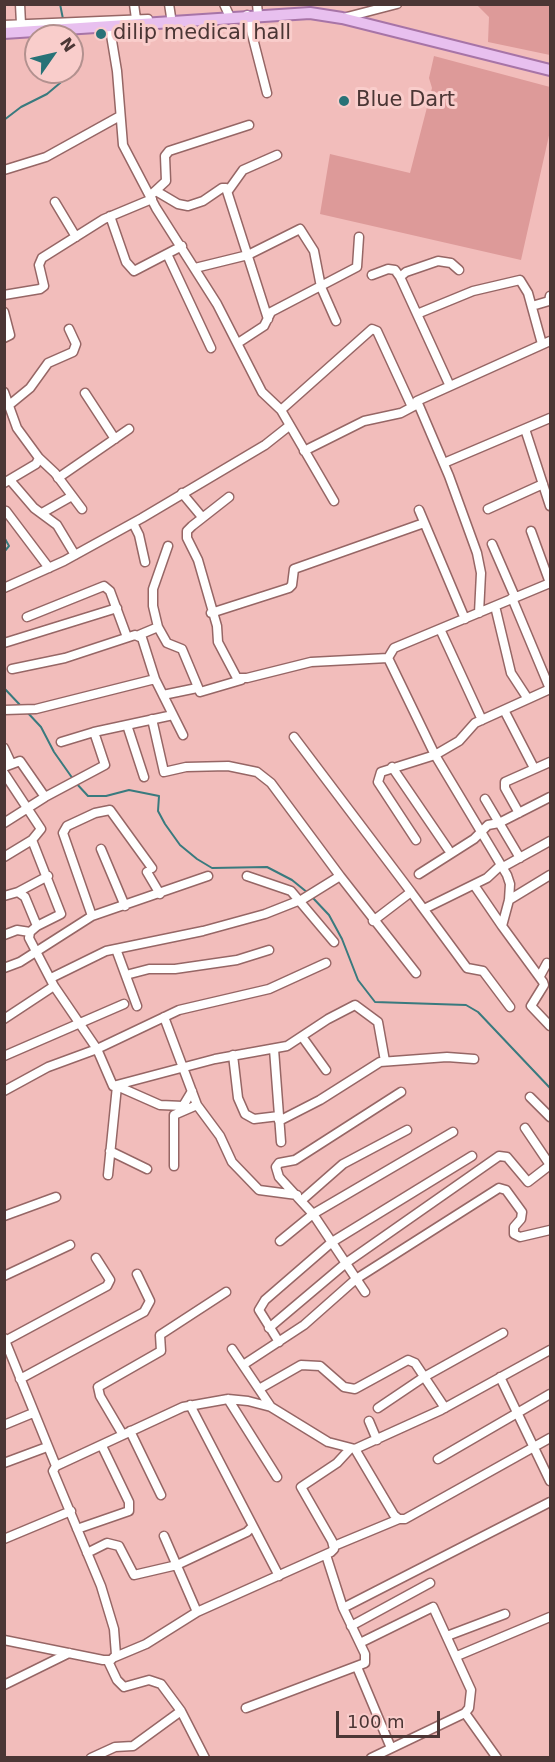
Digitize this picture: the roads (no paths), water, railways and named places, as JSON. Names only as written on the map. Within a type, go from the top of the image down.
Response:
[{"type":"main road","points":[[84,26],[212,19],[254,11],[310,13],[342,18],[550,70]]},
{"type":"main road","points":[[4,30],[24,29]]},
{"type":"street","points":[[20,4],[21,24]]},
{"type":"street","points":[[134,4],[136,19]]},
{"type":"street","points":[[169,4],[171,18]]},
{"type":"street","points":[[224,4],[230,17]]},
{"type":"street","points":[[342,18],[397,4]]},
{"type":"street","points":[[254,11],[267,93]]},
{"type":"street","points":[[84,25],[202,15],[212,19]]},
{"type":"street","points":[[84,28],[110,29],[203,22],[212,19]]},
{"type":"street","points":[[4,30],[24,24]]},
{"type":"street","points":[[110,29],[117,71],[123,145],[238,343],[262,392],[281,410],[334,501]]},
{"type":"street","points":[[4,170],[46,157],[120,116]]},
{"type":"street","points":[[4,295],[40,289],[44,286],[39,266],[42,258],[110,216],[152,195],[166,181],[165,156],[169,151],[249,125]]},
{"type":"street","points":[[228,191],[243,170],[277,155]]},
{"type":"street","points":[[152,195],[188,206],[203,201],[222,188],[228,191],[268,320]]},
{"type":"street","points":[[55,202],[76,237]]},
{"type":"street","points":[[110,216],[131,270],[137,271],[182,246]]},
{"type":"street","points":[[195,268],[248,255],[300,229],[306,234],[314,251],[321,286],[336,321]]},
{"type":"street","points":[[238,343],[264,326],[271,312],[360,265],[359,237]]},
{"type":"street","points":[[167,254],[211,348]]},
{"type":"street","points":[[400,277],[406,272],[438,261],[451,263],[459,270]]},
{"type":"street","points":[[372,274],[388,269],[395,270],[400,277],[449,384]]},
{"type":"street","points":[[304,451],[364,421],[401,413],[414,406],[419,398],[546,343],[525,285],[517,280],[473,291],[417,314]]},
{"type":"street","points":[[531,306],[549,301],[550,296]]},
{"type":"street","points":[[4,312],[10,335],[4,338]]},
{"type":"street","points":[[8,406],[30,388],[48,363],[73,352],[76,344],[69,329]]},
{"type":"street","points":[[281,410],[372,329],[377,331],[444,463],[480,565],[479,613]]},
{"type":"street","points":[[4,392],[17,428],[82,509]]},
{"type":"street","points":[[85,393],[115,439]]},
{"type":"street","points":[[444,463],[550,418]]},
{"type":"street","points":[[4,588],[75,555],[133,523],[258,449],[289,426]]},
{"type":"street","points":[[58,478],[129,429]]},
{"type":"street","points":[[525,429],[550,506]]},
{"type":"street","points":[[39,458],[36,464],[8,481],[57,525],[75,555]]},
{"type":"street","points":[[488,509],[543,484]]},
{"type":"street","points":[[182,493],[202,517]]},
{"type":"street","points":[[42,513],[72,496]]},
{"type":"street","points":[[229,497],[187,531],[187,537],[198,560],[217,626],[219,646],[233,673],[241,680]]},
{"type":"street","points":[[418,510],[465,619]]},
{"type":"street","points":[[6,511],[49,568]]},
{"type":"street","points":[[133,523],[139,535],[145,562]]},
{"type":"street","points":[[212,613],[289,588],[292,585],[294,569],[424,523]]},
{"type":"street","points":[[502,926],[509,900],[510,884],[503,867],[435,754],[388,658],[388,653],[394,648],[550,583],[531,531]]},
{"type":"street","points":[[416,840],[378,782],[381,772],[435,754],[459,741],[470,726],[550,689],[492,544]]},
{"type":"street","points":[[168,546],[153,590],[153,606],[158,627],[167,643],[182,648],[197,688],[202,693],[241,680],[311,662],[388,658]]},
{"type":"street","points":[[27,617],[104,586],[111,591],[127,637]]},
{"type":"street","points":[[495,606],[511,673],[528,699]]},
{"type":"street","points":[[4,643],[117,608]]},
{"type":"street","points":[[12,669],[65,658],[127,637],[140,635],[158,627]]},
{"type":"street","points":[[440,629],[482,720]]},
{"type":"street","points":[[140,635],[155,679],[183,735]]},
{"type":"street","points":[[4,710],[36,708],[155,679]]},
{"type":"street","points":[[163,695],[197,688]]},
{"type":"street","points":[[504,710],[534,768]]},
{"type":"street","points":[[62,742],[94,732],[173,715]]},
{"type":"street","points":[[152,719],[164,772],[186,767],[228,766],[257,772],[271,783],[373,921],[416,973]]},
{"type":"street","points":[[127,725],[144,777]]},
{"type":"street","points":[[4,823],[45,797],[105,765],[94,732]]},
{"type":"street","points":[[294,737],[466,968],[483,971],[510,1007]]},
{"type":"street","points":[[4,748],[8,765],[22,763],[45,797]]},
{"type":"street","points":[[519,813],[503,785],[509,779],[550,762]]},
{"type":"street","points":[[392,767],[448,849]]},
{"type":"street","points":[[4,773],[41,829],[32,840],[4,857]]},
{"type":"street","points":[[419,874],[488,825],[500,824],[550,797]]},
{"type":"street","points":[[485,799],[520,858]]},
{"type":"street","points":[[92,916],[63,834],[67,826],[95,813],[110,810],[149,870],[160,894]]},
{"type":"street","points":[[4,935],[17,930],[33,929],[61,914],[32,840]]},
{"type":"street","points":[[424,909],[474,885],[494,873],[501,865],[503,867],[550,841]]},
{"type":"street","points":[[101,849],[125,906]]},
{"type":"street","points":[[509,900],[550,875]]},
{"type":"street","points":[[4,896],[18,892],[48,876]]},
{"type":"street","points":[[4,968],[37,952],[92,916],[208,876]]},
{"type":"street","points":[[247,876],[291,891],[301,899],[334,942]]},
{"type":"street","points":[[4,1019],[52,982],[95,956],[265,914],[301,899],[340,876]]},
{"type":"street","points":[[474,885],[540,976],[544,986],[531,1006],[550,1026]]},
{"type":"street","points":[[18,892],[25,897],[33,929],[28,938],[52,982],[97,1049],[111,1083],[160,1105],[183,1106],[192,1092]]},
{"type":"street","points":[[373,921],[411,892]]},
{"type":"street","points":[[116,949],[137,1006]]},
{"type":"street","points":[[126,975],[149,969],[175,969],[237,960],[270,950]]},
{"type":"street","points":[[4,1091],[48,1067],[97,1049],[184,1008],[269,989],[326,963]]},
{"type":"street","points":[[540,976],[547,963]]},
{"type":"street","points":[[4,1056],[124,1004]]},
{"type":"street","points":[[117,1086],[233,1055],[287,1046],[303,1038],[328,1019],[355,1005],[378,1022],[385,1061]]},
{"type":"street","points":[[164,1017],[197,1105],[220,1136],[232,1162],[250,1183],[265,1192],[299,1198],[343,1164],[407,1130]]},
{"type":"street","points":[[303,1038],[326,1070]]},
{"type":"street","points":[[274,1049],[281,1142]]},
{"type":"street","points":[[233,1055],[238,1098],[245,1114],[254,1119],[279,1118],[320,1100],[369,1067],[385,1061],[447,1057],[474,1059]]},
{"type":"street","points":[[108,1174],[117,1086]]},
{"type":"street","points":[[365,1292],[313,1214],[279,1177],[276,1167],[279,1163],[296,1160],[401,1092]]},
{"type":"street","points":[[530,1097],[550,1117]]},
{"type":"street","points":[[174,1166],[172,1121],[174,1115],[197,1105]]},
{"type":"street","points":[[268,1328],[346,1263],[499,1156],[507,1157],[528,1182],[550,1165],[525,1128]]},
{"type":"street","points":[[280,1241],[313,1214],[453,1132]]},
{"type":"street","points":[[110,1151],[147,1168]]},
{"type":"street","points":[[279,1342],[268,1328],[259,1310],[262,1304],[332,1242],[472,1156]]},
{"type":"street","points":[[243,1365],[303,1325],[356,1279],[499,1188],[506,1190],[522,1212],[521,1220],[514,1227],[514,1234],[520,1237],[550,1230]]},
{"type":"street","points":[[4,1216],[56,1197]]},
{"type":"street","points":[[4,1276],[70,1245]]},
{"type":"street","points":[[56,1466],[5,1340],[107,1286],[110,1280],[96,1258]]},
{"type":"street","points":[[20,1379],[144,1312],[150,1301],[137,1274]]},
{"type":"street","points":[[162,1495],[126,1433],[100,1396],[98,1387],[162,1351],[160,1335],[226,1292]]},
{"type":"street","points":[[378,1408],[424,1377],[503,1333]]},
{"type":"street","points":[[232,1349],[271,1407]]},
{"type":"street","points":[[334,1546],[301,1487],[338,1463],[352,1450],[445,1408],[550,1350]]},
{"type":"street","points":[[259,1389],[301,1365],[320,1366],[349,1389],[355,1389],[408,1360],[415,1364],[445,1408]]},
{"type":"street","points":[[500,1377],[550,1480]]},
{"type":"street","points":[[438,1459],[517,1411],[550,1394]]},
{"type":"street","points":[[228,1399],[277,1477]]},
{"type":"street","points":[[205,1758],[181,1711],[158,1682],[149,1680],[130,1687],[121,1686],[111,1659],[117,1648],[114,1629],[101,1586],[53,1471],[56,1466],[190,1405],[228,1399],[248,1401],[271,1407],[328,1442],[352,1450],[399,1519]]},
{"type":"street","points":[[190,1405],[279,1576]]},
{"type":"street","points":[[4,1425],[33,1413]]},
{"type":"street","points":[[369,1421],[377,1440]]},
{"type":"street","points":[[4,1640],[111,1659],[146,1644],[197,1612],[326,1555],[334,1546],[399,1519],[413,1516],[550,1438]]},
{"type":"street","points":[[77,1528],[125,1513],[130,1507],[102,1446]]},
{"type":"street","points":[[4,1463],[47,1447]]},
{"type":"street","points":[[343,1608],[550,1502]]},
{"type":"street","points":[[4,1539],[71,1511]]},
{"type":"street","points":[[87,1553],[107,1543],[119,1546],[134,1575],[177,1564],[247,1532],[253,1526]]},
{"type":"street","points":[[164,1536],[197,1612]]},
{"type":"street","points":[[246,1708],[357,1667],[366,1659],[343,1608],[326,1555]]},
{"type":"street","points":[[351,1626],[430,1583]]},
{"type":"street","points":[[360,1643],[430,1607],[436,1611],[470,1685],[471,1698],[465,1713],[371,1758]]},
{"type":"street","points":[[447,1636],[505,1614]]},
{"type":"street","points":[[457,1656],[550,1617]]},
{"type":"street","points":[[4,1685],[69,1653]]},
{"type":"street","points":[[357,1667],[391,1748]]},
{"type":"street","points":[[91,1758],[115,1747],[133,1746],[181,1711]]},
{"type":"street","points":[[465,1713],[497,1758]]},
{"type":"waterway","points":[[60,4],[63,19]]},
{"type":"waterway","points":[[4,120],[21,107],[47,94],[59,84]]},
{"type":"waterway","points":[[4,537],[9,546],[4,552]]},
{"type":"waterway","points":[[4,688],[21,706]]},
{"type":"waterway","points":[[27,712],[41,727],[54,752],[73,779]]},
{"type":"waterway","points":[[76,783],[88,796],[106,796],[129,790],[159,796],[158,811],[165,824],[180,845],[197,859],[212,868],[267,867],[292,880],[308,893]]},
{"type":"waterway","points":[[312,897],[329,915],[342,939],[358,980],[375,1002],[466,1005],[478,1012],[550,1088]]},
{"type":"place","name":"dilip medical hall","points":[[101,34]]},
{"type":"place","name":"Blue Dart","points":[[344,101]]}]
